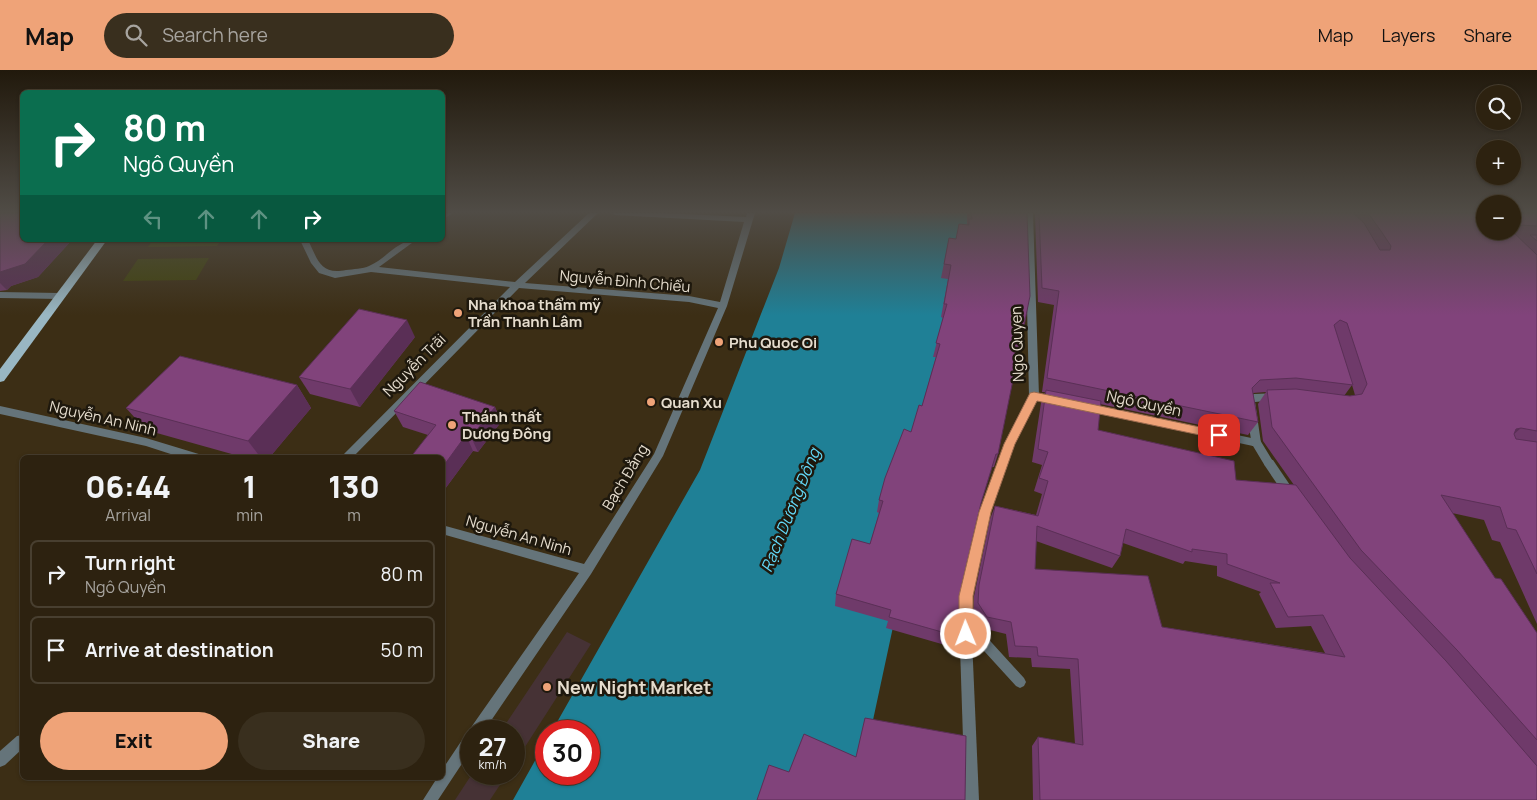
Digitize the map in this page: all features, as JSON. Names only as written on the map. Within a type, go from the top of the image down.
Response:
[{"type":"main road","points":[[0,378],[97,247]]},
{"type":"street","name":"Nguyễn Đình Chiểu","points":[[307,247],[315,264],[322,271],[335,275],[371,269],[517,285],[689,299],[723,306]]},
{"type":"street","points":[[371,269],[402,247]]},
{"type":"street","name":"Nguyễn Trãi","points":[[348,455],[517,285],[558,247]]},
{"type":"street","name":"Bạch Đằng","points":[[485,720],[587,570],[658,456],[723,306],[741,247]]},
{"type":"street","name":"Ngo Quyen","points":[[972,800],[965,616],[966,596],[985,512],[1009,444],[1038,397],[1031,247]]},
{"type":"street","points":[[0,295],[60,296]]},
{"type":"street","points":[[1286,397],[1254,398],[1250,401],[1256,443],[1296,501]]},
{"type":"street","name":"Ngô Quyền","points":[[1072,404],[1256,443]]},
{"type":"street","name":"Nguyễn An Ninh","points":[[0,410],[146,442],[188,455]]},
{"type":"street","name":"Nguyễn An Ninh","points":[[445,530],[587,570]]},
{"type":"street","points":[[965,616],[978,636],[1020,682]]},
{"type":"street","points":[[0,760],[20,743]]},
{"type":"street","points":[[445,778],[460,756]]},
{"type":"street","points":[[430,800],[444,780]]},
{"type":"shaded area","points":[[209,258],[196,280],[123,281],[138,259]]},
{"type":"shaded area","name":"New Night Market","points":[[567,632],[591,644],[542,720],[535,720],[535,731],[525,747],[525,720],[508,720]]},
{"type":"shaded area","points":[[465,785],[500,785],[490,800],[455,800]]},
{"type":"water","name":"Rạch Dương Đông","points":[[785,247],[969,247],[951,357],[855,800],[513,800],[521,785],[525,785],[525,779],[535,761],[535,785],[600,785],[600,720],[558,720],[700,470],[779,268]]},
{"type":"building","points":[[0,247],[41,247],[25,264],[0,272]]},
{"type":"building","points":[[947,247],[1028,247],[1030,296],[998,454],[996,454],[981,503],[962,584],[962,611],[956,636],[889,617],[891,610],[836,594],[852,539],[870,544],[883,501],[879,500],[885,478],[904,429],[911,432],[919,405],[922,406],[940,344],[936,343],[947,304],[944,304],[951,265],[944,264]]},
{"type":"building","points":[[1040,247],[1378,247],[1380,250],[1390,250],[1391,247],[1529,247],[1537,255],[1537,431],[1521,428],[1516,429],[1514,434],[1516,439],[1537,442],[1537,574],[1516,530],[1507,528],[1500,507],[1441,495],[1495,578],[1501,579],[1537,633],[1537,740],[1457,650],[1361,550],[1272,427],[1267,390],[1296,389],[1350,396],[1362,394],[1367,384],[1347,323],[1340,320],[1334,325],[1353,385],[1296,378],[1260,380],[1252,388],[1258,422],[1047,378],[1059,291],[1042,288]]},
{"type":"building","points":[[359,309],[407,320],[350,389],[299,377]]},
{"type":"building","points":[[180,356],[297,385],[248,441],[126,408]]},
{"type":"building","points":[[420,382],[495,407],[471,437],[466,435],[445,464],[445,455],[412,455],[436,425],[394,411]]},
{"type":"building","points":[[1046,390],[1101,401],[1098,430],[1234,461],[1236,480],[1296,485],[1350,558],[1446,661],[1537,766],[1537,800],[1040,800],[1038,737],[1083,745],[1078,659],[1038,656],[1037,647],[1015,646],[1011,622],[987,617],[978,603],[979,585],[995,506],[1038,516],[1048,481],[1039,478],[1048,452],[1038,449]],"holes":[[[1037,526],[1120,556],[1126,529],[1192,552],[1192,549],[1227,554],[1227,564],[1280,583],[1270,583],[1288,617],[1323,615],[1345,657],[1162,627],[1148,576],[1035,569]]]},
{"type":"building","points":[[865,718],[966,736],[965,800],[757,800],[769,765],[789,772],[804,734],[856,757]]},
{"type":"place","name":"Nha khoa thẩm mỹ Trần Thanh Lâm","points":[[458,313]]},
{"type":"place","name":"Phu Quoc Oi","points":[[719,342]]},
{"type":"place","name":"Quan Xu","points":[[651,402]]},
{"type":"place","name":"Thánh thất Dương Đông","points":[[452,425]]},
{"type":"place","name":"New Night Market","points":[[547,687]]},
{"type":"route","points":[[966,634],[966,596],[985,512],[1009,444],[1034,396],[1219,435]]}]
